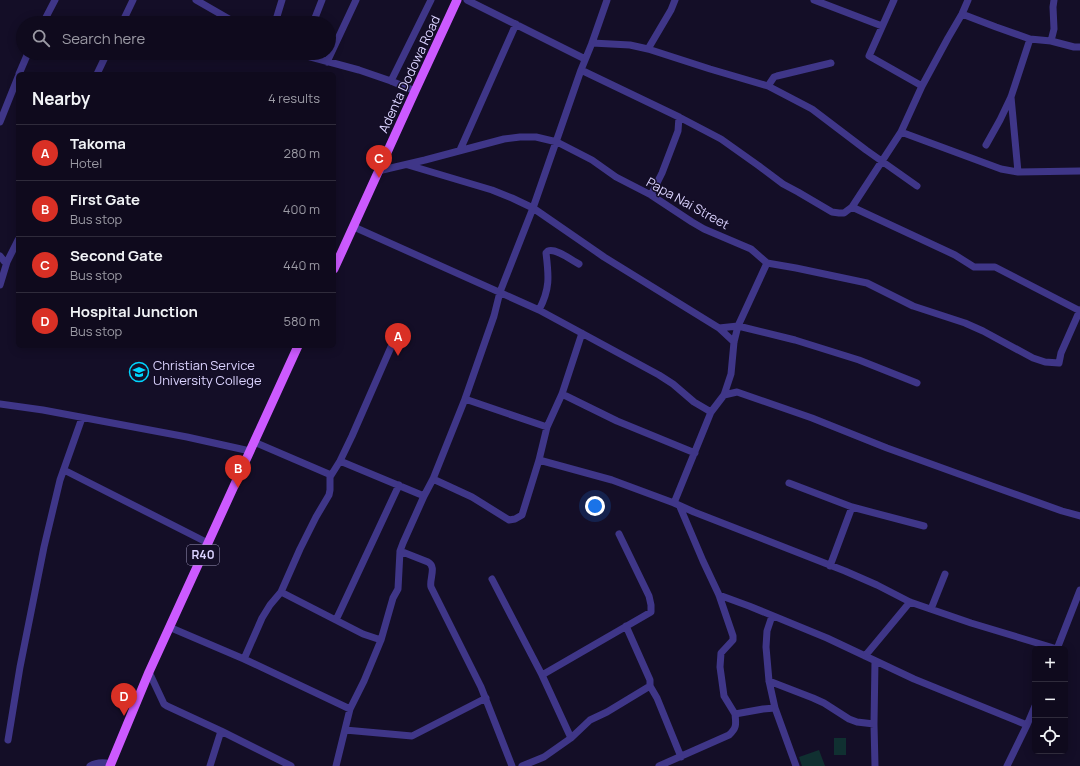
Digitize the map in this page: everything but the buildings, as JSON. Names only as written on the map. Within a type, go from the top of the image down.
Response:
[{"type":"main road","name":"Adenta Dodowa Road","points":[[336,265],[457,0]]},
{"type":"main road","name":"R40","points":[[110,765],[169,627],[297,348]]},
{"type":"street","points":[[47,16],[55,0]]},
{"type":"street","points":[[125,16],[133,0]]},
{"type":"street","points":[[196,0],[224,16]]},
{"type":"street","points":[[277,16],[282,0]]},
{"type":"street","points":[[316,16],[322,0]]},
{"type":"street","points":[[336,43],[356,0]]},
{"type":"street","points":[[391,81],[431,0]]},
{"type":"street","points":[[468,0],[585,59]]},
{"type":"street","points":[[336,766],[350,709],[364,681],[381,640],[393,598],[398,589],[400,551],[433,479],[465,399],[494,316],[500,292],[534,208],[581,70],[607,0]]},
{"type":"street","points":[[648,49],[671,10],[675,0]]},
{"type":"street","points":[[814,0],[882,26]]},
{"type":"street","points":[[894,0],[869,56],[922,86]]},
{"type":"street","points":[[581,70],[721,139],[783,184],[832,212],[844,213],[852,207],[901,132],[922,86],[962,14],[968,0]]},
{"type":"street","points":[[1051,41],[1054,29],[1054,0]]},
{"type":"street","points":[[962,14],[1030,39],[1051,41],[1074,47],[1080,47]]},
{"type":"street","points":[[460,150],[516,24]]},
{"type":"street","points":[[986,145],[1011,97],[1030,39]]},
{"type":"street","points":[[592,43],[630,45],[648,49],[768,86],[812,109],[916,186]]},
{"type":"street","points":[[20,72],[25,60]]},
{"type":"street","points":[[98,72],[104,60]]},
{"type":"street","points":[[320,60],[359,70],[415,91]]},
{"type":"street","points":[[768,86],[774,77],[832,63]]},
{"type":"street","points":[[0,122],[16,82]]},
{"type":"street","points":[[1011,97],[1018,172]]},
{"type":"street","points":[[651,196],[662,173],[678,131],[679,117]]},
{"type":"street","points":[[678,131],[691,123]]},
{"type":"street","points":[[901,132],[992,166],[1018,172],[1080,172]]},
{"type":"street","name":"Papa Nai Street","points":[[378,171],[504,140],[520,137],[536,137],[557,142],[582,154],[616,177],[651,196],[704,229],[751,249],[767,263]]},
{"type":"street","points":[[406,164],[477,185],[534,208],[604,257],[719,328],[734,342]]},
{"type":"street","points":[[659,766],[729,735],[734,730],[736,725],[735,714],[724,696],[720,675],[720,655],[733,640],[733,636],[719,595],[677,505],[694,453],[711,412],[724,395],[731,374],[734,342],[738,326],[767,263],[867,283],[913,306],[965,323],[1033,358],[1045,362],[1059,363],[1061,353],[1080,310],[995,267],[974,267],[955,255],[852,207]]},
{"type":"street","points":[[354,227],[500,292],[582,332],[659,375],[673,384],[694,402],[711,412]]},
{"type":"street","points":[[0,285],[3,261],[16,243]]},
{"type":"street","points":[[539,310],[544,300],[548,284],[549,277],[546,253],[548,250],[556,251],[579,264]]},
{"type":"street","points":[[719,328],[738,326],[795,340],[859,360],[917,383]]},
{"type":"street","points":[[244,659],[262,618],[270,604],[281,592],[300,549],[329,495],[330,475],[340,461],[398,331]]},
{"type":"street","points":[[433,479],[472,497],[509,520],[515,519],[522,515],[539,460],[547,427],[562,394],[582,332]]},
{"type":"street","points":[[731,374],[736,392]]},
{"type":"street","points":[[724,395],[736,392],[812,418],[886,448],[1080,516]]},
{"type":"street","points":[[562,394],[616,421],[694,453]]},
{"type":"street","points":[[465,399],[547,427]]},
{"type":"street","points":[[0,404],[42,410],[187,437],[250,451]]},
{"type":"street","points":[[8,740],[20,667],[44,547],[60,480],[82,418]]},
{"type":"street","points":[[254,442],[330,475]]},
{"type":"street","points":[[539,460],[612,480],[877,585],[910,602],[993,630],[1047,646]]},
{"type":"street","points":[[340,461],[424,496]]},
{"type":"street","points":[[64,470],[208,544]]},
{"type":"street","points":[[789,483],[852,507],[924,526]]},
{"type":"street","points":[[336,620],[399,486]]},
{"type":"street","points":[[830,566],[852,507]]},
{"type":"street","points":[[542,675],[651,612],[649,596],[619,534]]},
{"type":"street","points":[[400,551],[428,562],[432,566],[431,587],[486,698],[512,766]]},
{"type":"street","points":[[931,609],[945,574]]},
{"type":"street","points":[[492,579],[542,675],[571,738]]},
{"type":"street","points":[[1058,646],[1080,590]]},
{"type":"street","points":[[281,592],[364,634],[381,640]]},
{"type":"street","points":[[719,595],[827,638],[914,679],[1027,725]]},
{"type":"street","points":[[865,656],[910,602]]},
{"type":"street","points":[[772,616],[767,631],[766,648],[769,681],[775,708],[796,766]]},
{"type":"street","points":[[626,626],[650,680],[650,686],[657,698],[681,757]]},
{"type":"street","points":[[169,627],[244,659],[350,709]]},
{"type":"street","points":[[875,661],[875,766]]},
{"type":"street","points":[[149,672],[164,704],[290,766]]},
{"type":"street","points":[[769,681],[824,703],[849,719],[857,722],[874,724]]},
{"type":"street","points":[[522,766],[544,757],[571,738],[590,720],[607,712],[650,686]]},
{"type":"street","points":[[345,730],[412,736],[486,698]]},
{"type":"street","points":[[735,714],[753,710],[775,708]]},
{"type":"street","points":[[1007,766],[1032,713]]},
{"type":"street","points":[[210,766],[221,731]]},
{"type":"street","points":[[90,766],[104,762],[110,765]]},
{"type":"green space","points":[[834,738],[846,738],[846,755],[834,755]]},
{"type":"green space","points":[[819,750],[825,766],[802,766],[799,757]]},
{"type":"place","name":"Second Gate","points":[[379,178]]},
{"type":"place","name":"Takoma","points":[[398,356]]},
{"type":"place","name":"Christian Service University College","points":[[139,372]]},
{"type":"place","name":"First Gate","points":[[238,488]]},
{"type":"place","name":"Hospital Junction","points":[[124,716]]}]
